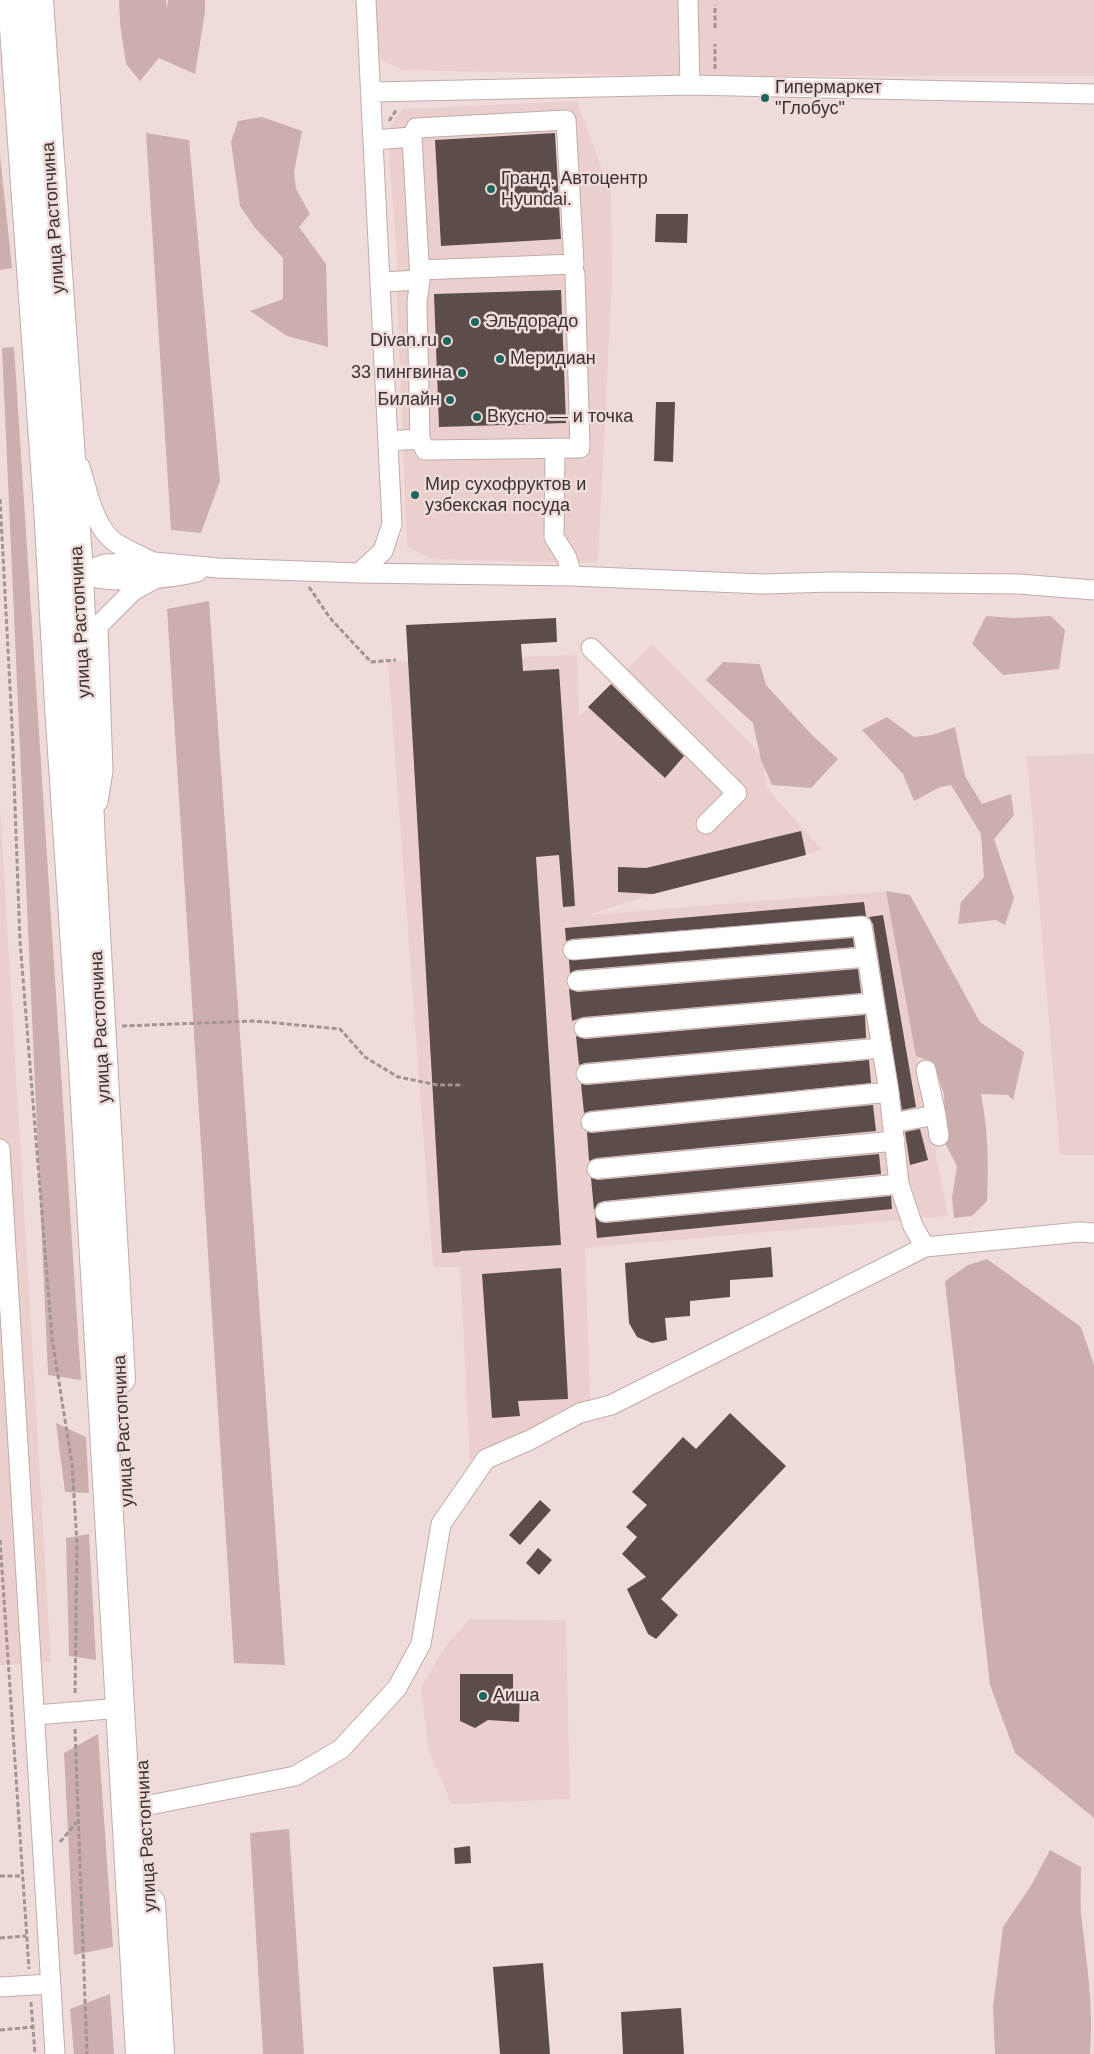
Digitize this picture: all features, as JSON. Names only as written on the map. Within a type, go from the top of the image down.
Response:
[{"type":"highway","name":"улица Растопчина","points":[[12,0],[8,65],[49,523],[121,1708],[140,2054]]},
{"type":"highway","name":"улица Растопчина","points":[[39,0],[79,573],[90,623],[91,844],[160,2054]]},
{"type":"street","points":[[366,0],[372,92],[379,139],[381,282],[394,560],[402,574]]},
{"type":"street","points":[[688,0],[690,85]]},
{"type":"street","points":[[372,92],[690,85],[1094,94]]},
{"type":"street","points":[[381,282],[420,275],[574,264],[566,120],[416,128],[412,137],[420,275],[417,302],[420,439],[425,450],[580,448],[575,274]]},
{"type":"street","points":[[379,139],[412,137]]},
{"type":"street","points":[[69,432],[92,505],[101,526],[114,542],[155,571]]},
{"type":"street","points":[[388,441],[420,439]]},
{"type":"street","points":[[555,448],[554,537],[567,558],[572,576]]},
{"type":"street","points":[[49,523],[66,557],[79,573]]},
{"type":"street","points":[[359,573],[382,551],[392,524]]},
{"type":"street","points":[[155,571],[133,591],[90,623],[70,620],[63,625],[55,623],[62,587],[79,573],[105,564],[155,571],[218,568],[402,574],[572,576],[762,584],[832,582],[1019,584],[1094,590]]},
{"type":"street","points":[[591,648],[737,793],[706,824]]},
{"type":"street","points":[[573,950],[862,926],[889,1092],[899,1184],[913,1226],[925,1247]]},
{"type":"street","points":[[577,980],[867,957]]},
{"type":"street","points":[[584,1028],[874,1003]]},
{"type":"street","points":[[586,1074],[881,1048]]},
{"type":"street","points":[[926,1070],[939,1136]]},
{"type":"street","points":[[591,1122],[889,1092]]},
{"type":"street","points":[[597,1169],[894,1132],[936,1115]]},
{"type":"street","points":[[0,1150],[36,1715],[55,2054]]},
{"type":"street","points":[[605,1212],[899,1184]]},
{"type":"street","points":[[145,1806],[296,1776],[341,1749],[397,1688],[420,1644],[441,1524],[486,1459],[530,1440],[580,1413],[611,1405],[925,1247],[1080,1232],[1094,1233]]},
{"type":"street","points":[[36,1715],[121,1708]]},
{"type":"street","points":[[0,1987],[50,1984]]},
{"type":"path","points":[[715,5],[715,28]]},
{"type":"path","points":[[715,44],[715,72]]},
{"type":"path","points":[[379,139],[397,108],[406,105]]},
{"type":"path","points":[[0,499],[12,725],[20,942],[52,1338],[73,1474],[77,1543],[74,1713],[87,2054]]},
{"type":"path","points":[[298,571],[330,618],[372,662],[396,660]]},
{"type":"path","points":[[101,1027],[256,1021],[340,1029],[365,1058],[398,1077],[438,1085],[463,1084]]},
{"type":"path","points":[[0,1540],[26,1936],[0,1938]]},
{"type":"path","points":[[0,1876],[22,1876]]},
{"type":"path","points":[[0,2030],[54,2026]]},
{"type":"shaded area","points":[[119,0],[166,0],[167,9],[168,0],[205,0],[205,12],[195,74],[159,58],[140,81],[126,64],[120,24]]},
{"type":"shaded area","points":[[374,0],[1094,0],[1094,76],[675,76],[401,70],[377,57]]},
{"type":"shaded area","points":[[577,101],[611,194],[612,279],[598,562],[431,559],[407,547],[397,295],[398,269],[387,130],[403,109]],"holes":[[[558,133],[563,239],[441,246],[435,140]]]},
{"type":"shaded area","points":[[262,117],[302,131],[294,172],[296,189],[310,214],[299,227],[326,264],[328,347],[287,336],[250,311],[283,299],[283,258],[255,228],[240,206],[231,142],[238,121]]},
{"type":"shaded area","points":[[146,133],[189,140],[220,481],[201,533],[171,530]]},
{"type":"shaded area","points":[[0,155],[12,268],[0,270]]},
{"type":"shaded area","points":[[14,347],[81,1380],[48,1375],[2,348]]},
{"type":"shaded area","points":[[209,601],[285,1665],[234,1663],[167,609]]},
{"type":"shaded area","points":[[986,616],[1013,618],[1051,616],[1065,630],[1059,669],[1003,675],[972,644]]},
{"type":"shaded area","points":[[652,644],[763,757],[766,787],[822,850],[653,894],[588,915],[886,891],[948,1216],[585,1248],[590,1400],[470,1461],[460,1267],[433,1267],[388,662],[577,655],[579,717]]},
{"type":"shaded area","points":[[723,662],[760,664],[766,685],[811,734],[838,759],[811,788],[772,785],[761,760],[753,723],[706,680]]},
{"type":"shaded area","points":[[887,717],[914,737],[932,735],[955,727],[965,776],[982,804],[1011,794],[1014,815],[994,839],[1014,898],[1005,925],[996,920],[958,924],[961,902],[984,877],[981,834],[951,785],[940,787],[914,801],[903,774],[862,730]]},
{"type":"shaded area","points":[[1094,754],[1094,1155],[1060,1155],[1027,756]]},
{"type":"shaded area","points":[[0,805],[51,1662],[0,1665]]},
{"type":"shaded area","points":[[886,891],[910,895],[980,1022],[1024,1052],[1013,1100],[1008,1095],[981,1094],[987,1147],[987,1201],[972,1216],[954,1218],[952,1198],[957,1166],[946,1145],[944,1095],[934,1063],[916,1056]]},
{"type":"shaded area","points":[[987,1259],[1081,1327],[1094,1365],[1094,1818],[1015,1753],[990,1685],[945,1281],[968,1265]]},
{"type":"shaded area","points":[[56,1423],[86,1437],[89,1493],[65,1492]]},
{"type":"shaded area","points":[[89,1534],[96,1660],[69,1656],[66,1538]]},
{"type":"shaded area","points":[[470,1619],[566,1620],[570,1799],[452,1804],[429,1751],[421,1687],[446,1646]]},
{"type":"shaded area","points":[[98,1734],[113,1947],[74,1955],[64,1753]]},
{"type":"shaded area","points":[[289,1829],[304,2054],[263,2054],[250,1833]]},
{"type":"shaded area","points":[[1050,1850],[1081,1867],[1081,1913],[1091,2018],[1090,2054],[995,2054],[993,2007],[1003,1927],[1032,1884]]},
{"type":"shaded area","points":[[110,1994],[114,2054],[74,2054],[70,2009]]},
{"type":"building","points":[[555,133],[561,239],[441,246],[435,140]]},
{"type":"building","points":[[656,214],[688,214],[687,243],[655,242]]},
{"type":"building","name":"Меридиан","points":[[561,290],[566,423],[439,427],[434,294]]},
{"type":"building","points":[[656,402],[675,402],[673,462],[654,461]]},
{"type":"building","points":[[556,618],[557,642],[521,644],[523,671],[559,669],[575,906],[563,907],[559,855],[536,857],[561,1245],[442,1253],[406,625]]},
{"type":"building","points":[[611,684],[684,756],[665,778],[588,707]]},
{"type":"building","points":[[801,831],[806,855],[653,894],[618,892],[618,867],[646,868]]},
{"type":"building","points":[[864,902],[866,916],[566,941],[565,928]]},
{"type":"building","points":[[883,915],[916,1107],[902,1110],[873,924],[869,917]]},
{"type":"building","points":[[853,938],[854,947],[576,970],[570,973],[569,960]]},
{"type":"building","points":[[858,969],[861,993],[583,1017],[572,1021],[569,989],[578,992]]},
{"type":"building","points":[[865,1015],[866,1038],[579,1065],[576,1036],[585,1039]]},
{"type":"building","points":[[869,1060],[871,1083],[584,1113],[581,1084]]},
{"type":"building","points":[[873,1105],[876,1131],[596,1158],[589,1161],[587,1132]]},
{"type":"building","points":[[920,1129],[928,1160],[910,1165],[905,1132]]},
{"type":"building","points":[[879,1154],[881,1174],[604,1201],[598,1203],[594,1210],[591,1178],[598,1180]]},
{"type":"building","points":[[891,1196],[892,1209],[597,1238],[595,1216],[600,1222],[606,1223]]},
{"type":"building","points":[[771,1247],[773,1277],[730,1280],[730,1297],[690,1301],[690,1316],[665,1318],[667,1340],[652,1343],[637,1337],[629,1323],[625,1263]]},
{"type":"building","points":[[561,1268],[568,1399],[518,1401],[520,1416],[492,1418],[482,1274]]},
{"type":"building","points":[[730,1413],[786,1466],[661,1599],[678,1615],[656,1639],[648,1634],[627,1589],[646,1577],[622,1554],[637,1537],[626,1527],[647,1505],[632,1492],[683,1437],[696,1449]]},
{"type":"building","points":[[540,1500],[551,1510],[520,1545],[509,1535]]},
{"type":"building","points":[[538,1548],[552,1560],[539,1575],[526,1563]]},
{"type":"building","points":[[460,1674],[513,1674],[513,1689],[520,1689],[519,1722],[488,1720],[475,1728],[460,1721]]},
{"type":"building","points":[[470,1846],[471,1863],[455,1864],[454,1848]]},
{"type":"building","points":[[543,1963],[550,2054],[500,2054],[493,1967]]},
{"type":"building","points":[[681,2008],[684,2054],[623,2054],[621,2012]]},
{"type":"place","name":"Гипермаркет \"Глобус\"","points":[[765,98]]},
{"type":"place","name":"Гранд. Автоцентр Hyundai.","points":[[491,189]]},
{"type":"place","name":"Эльдорадо","points":[[475,322]]},
{"type":"place","name":"Divan.ru","points":[[447,341]]},
{"type":"place","name":"Меридиан","points":[[500,359]]},
{"type":"place","name":"33 пингвина","points":[[462,373]]},
{"type":"place","name":"Билайн","points":[[450,400]]},
{"type":"place","name":"Вкусно — и точка","points":[[477,417]]},
{"type":"place","name":"Мир сухофруктов и узбекская посуда","points":[[415,495]]},
{"type":"place","name":"Аиша","points":[[483,1696]]}]
